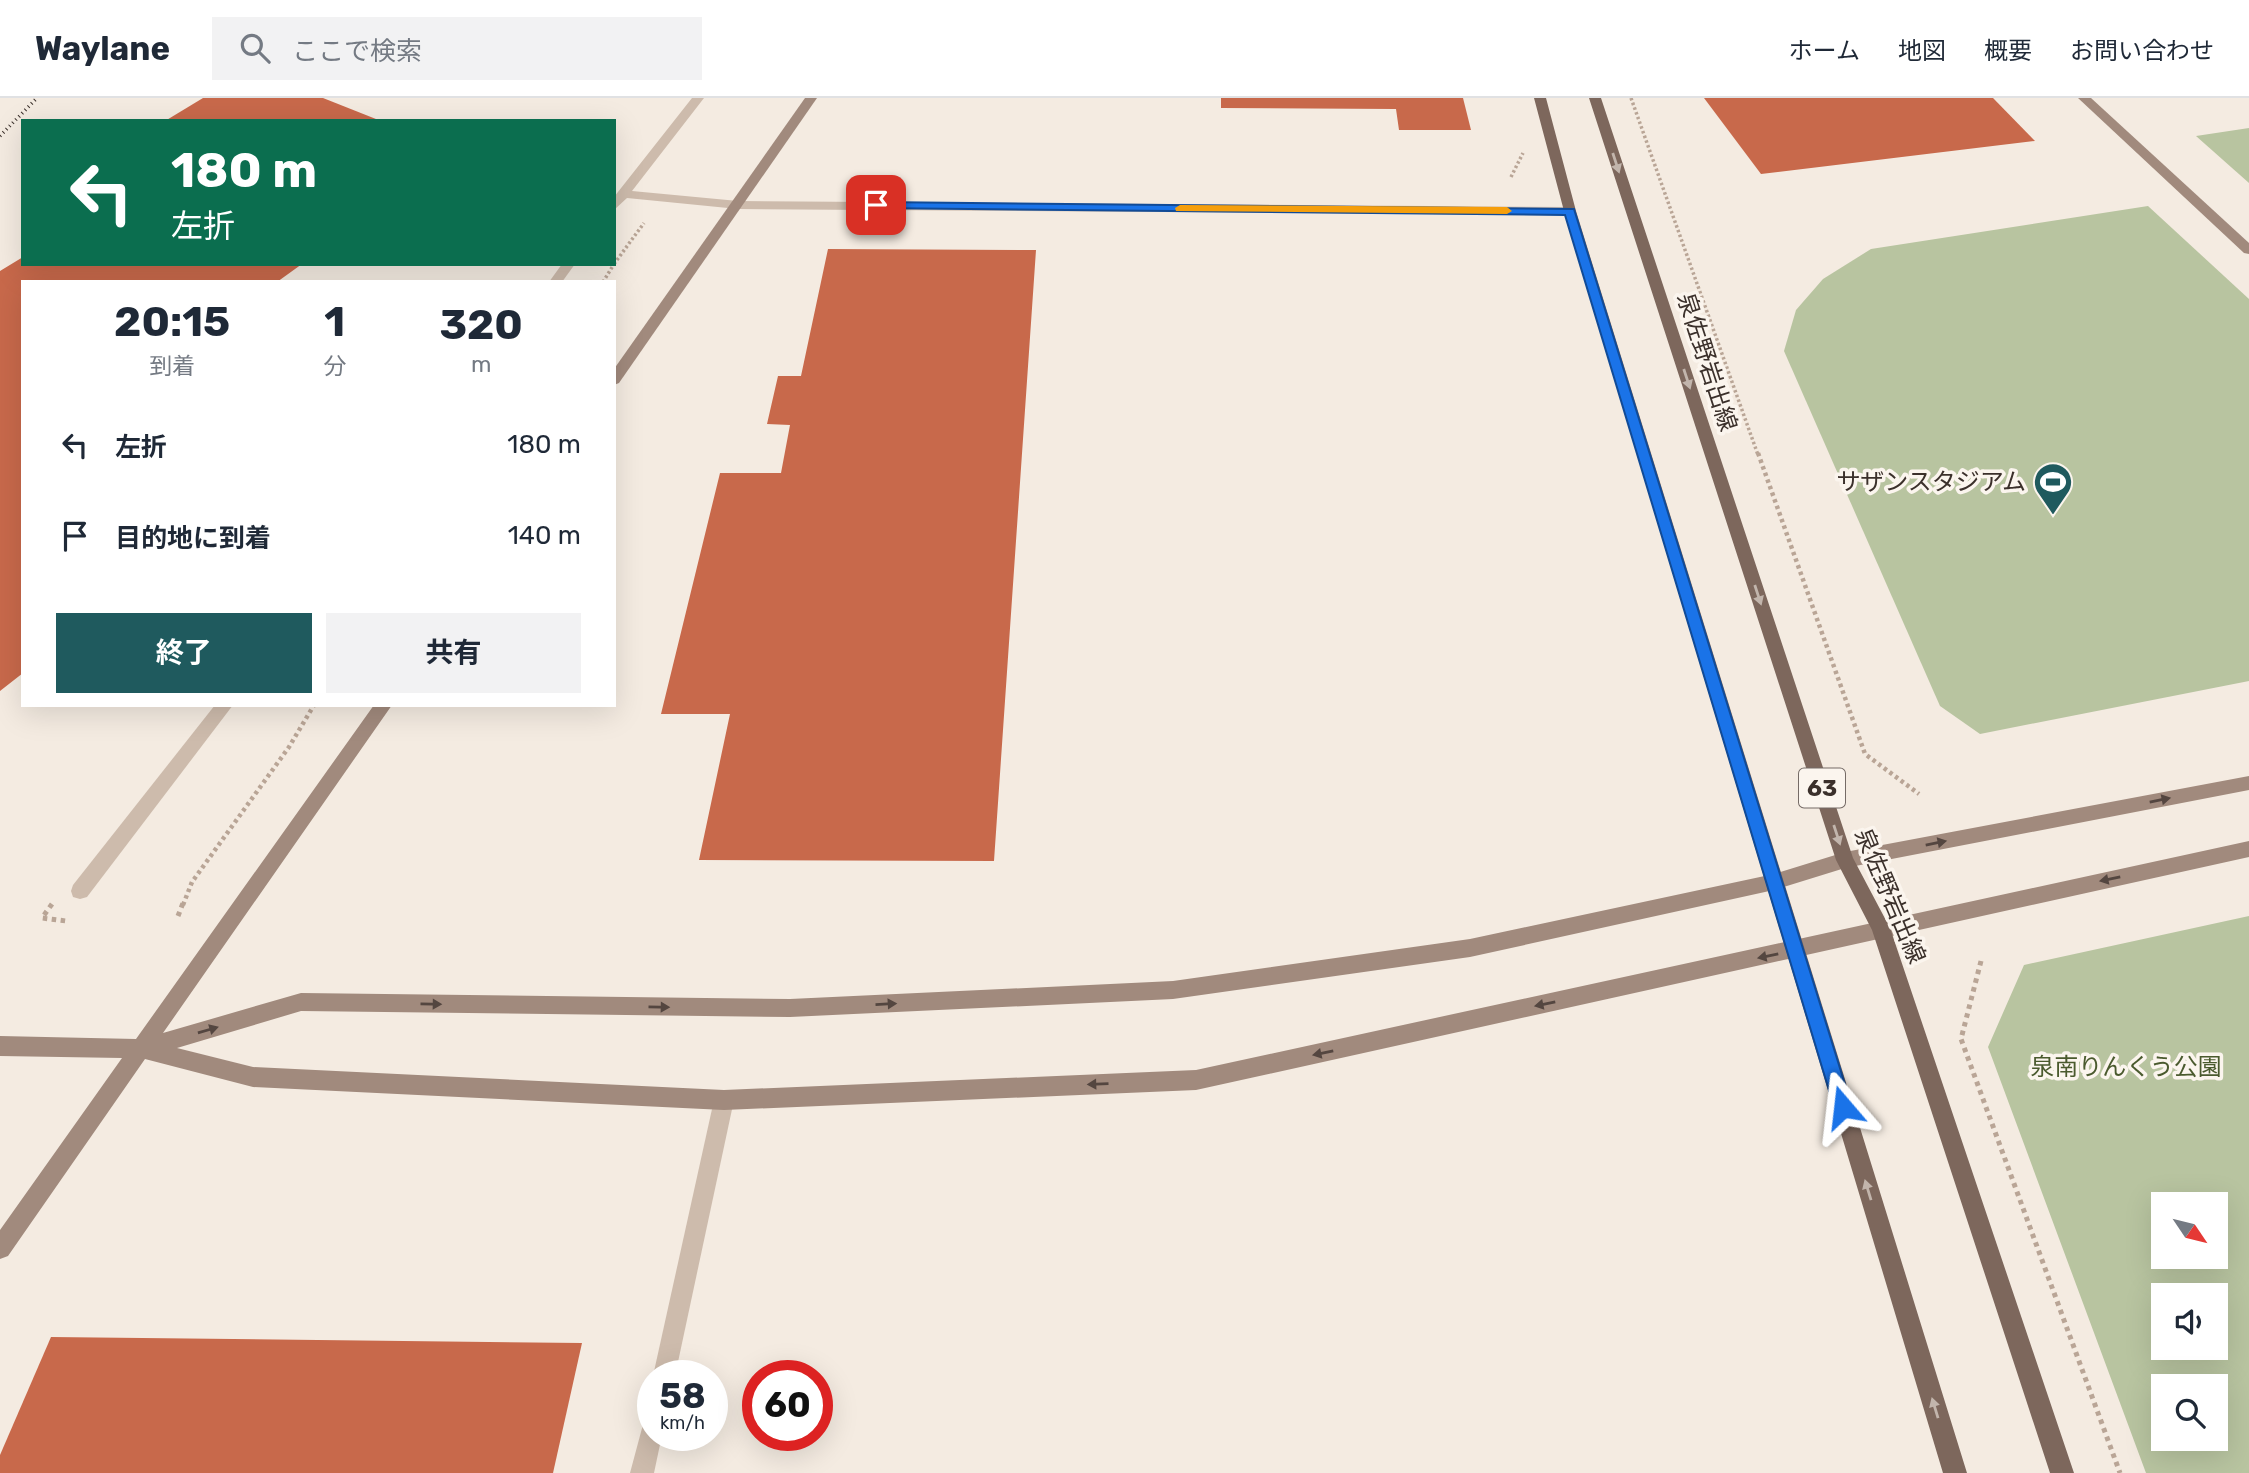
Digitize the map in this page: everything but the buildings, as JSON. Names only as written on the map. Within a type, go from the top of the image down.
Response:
[{"type":"main road","points":[[1539,98],[1570,211],[1955,1473]]},
{"type":"main road","name":"泉佐野岩出線","points":[[1595,98],[1845,860],[1881,928],[2062,1473]]},
{"type":"street","points":[[616,204],[698,98]]},
{"type":"street","points":[[616,377],[811,98]]},
{"type":"street","points":[[2084,98],[2249,250]]},
{"type":"street","points":[[624,194],[738,205],[1570,211]]},
{"type":"street","points":[[557,280],[567,266]]},
{"type":"street","points":[[80,891],[223,707]]},
{"type":"street","points":[[0,1248],[383,707]]},
{"type":"street","points":[[142,1049],[301,1002],[790,1008],[1173,990],[1470,948],[1774,882],[1845,860],[2249,783]]},
{"type":"street","points":[[0,1046],[142,1049],[254,1077],[724,1100],[1196,1080],[2249,849]]},
{"type":"street","points":[[667,1360],[724,1100]]},
{"type":"street","points":[[642,1473],[647,1451]]},
{"type":"path","points":[[1631,98],[1866,754],[1919,794]]},
{"type":"path","points":[[616,261],[650,214]]},
{"type":"path","points":[[178,916],[192,882],[289,747],[313,707]]},
{"type":"path","points":[[42,918],[74,922]]},
{"type":"path","points":[[1981,961],[1961,1039],[2120,1473]]},
{"type":"green space","points":[[2249,128],[2249,183],[2196,136]]},
{"type":"green space","name":"サザンスタジアム","points":[[2148,206],[2249,299],[2249,681],[1980,734],[1940,706],[1784,351],[1796,310],[1823,279],[1871,249]]},
{"type":"green space","name":"泉南りんくう公園","points":[[2249,916],[2249,1473],[2146,1473],[1988,1047],[2024,965]]},
{"type":"railway","points":[[0,136],[37,98]]},
{"type":"slow traffic","points":[[1180,208],[1507,211]]},
{"type":"place","name":"サザンスタジアム","points":[[2053,516]]},
{"type":"route","points":[[876,205],[1570,211],[1843,1107]]}]
